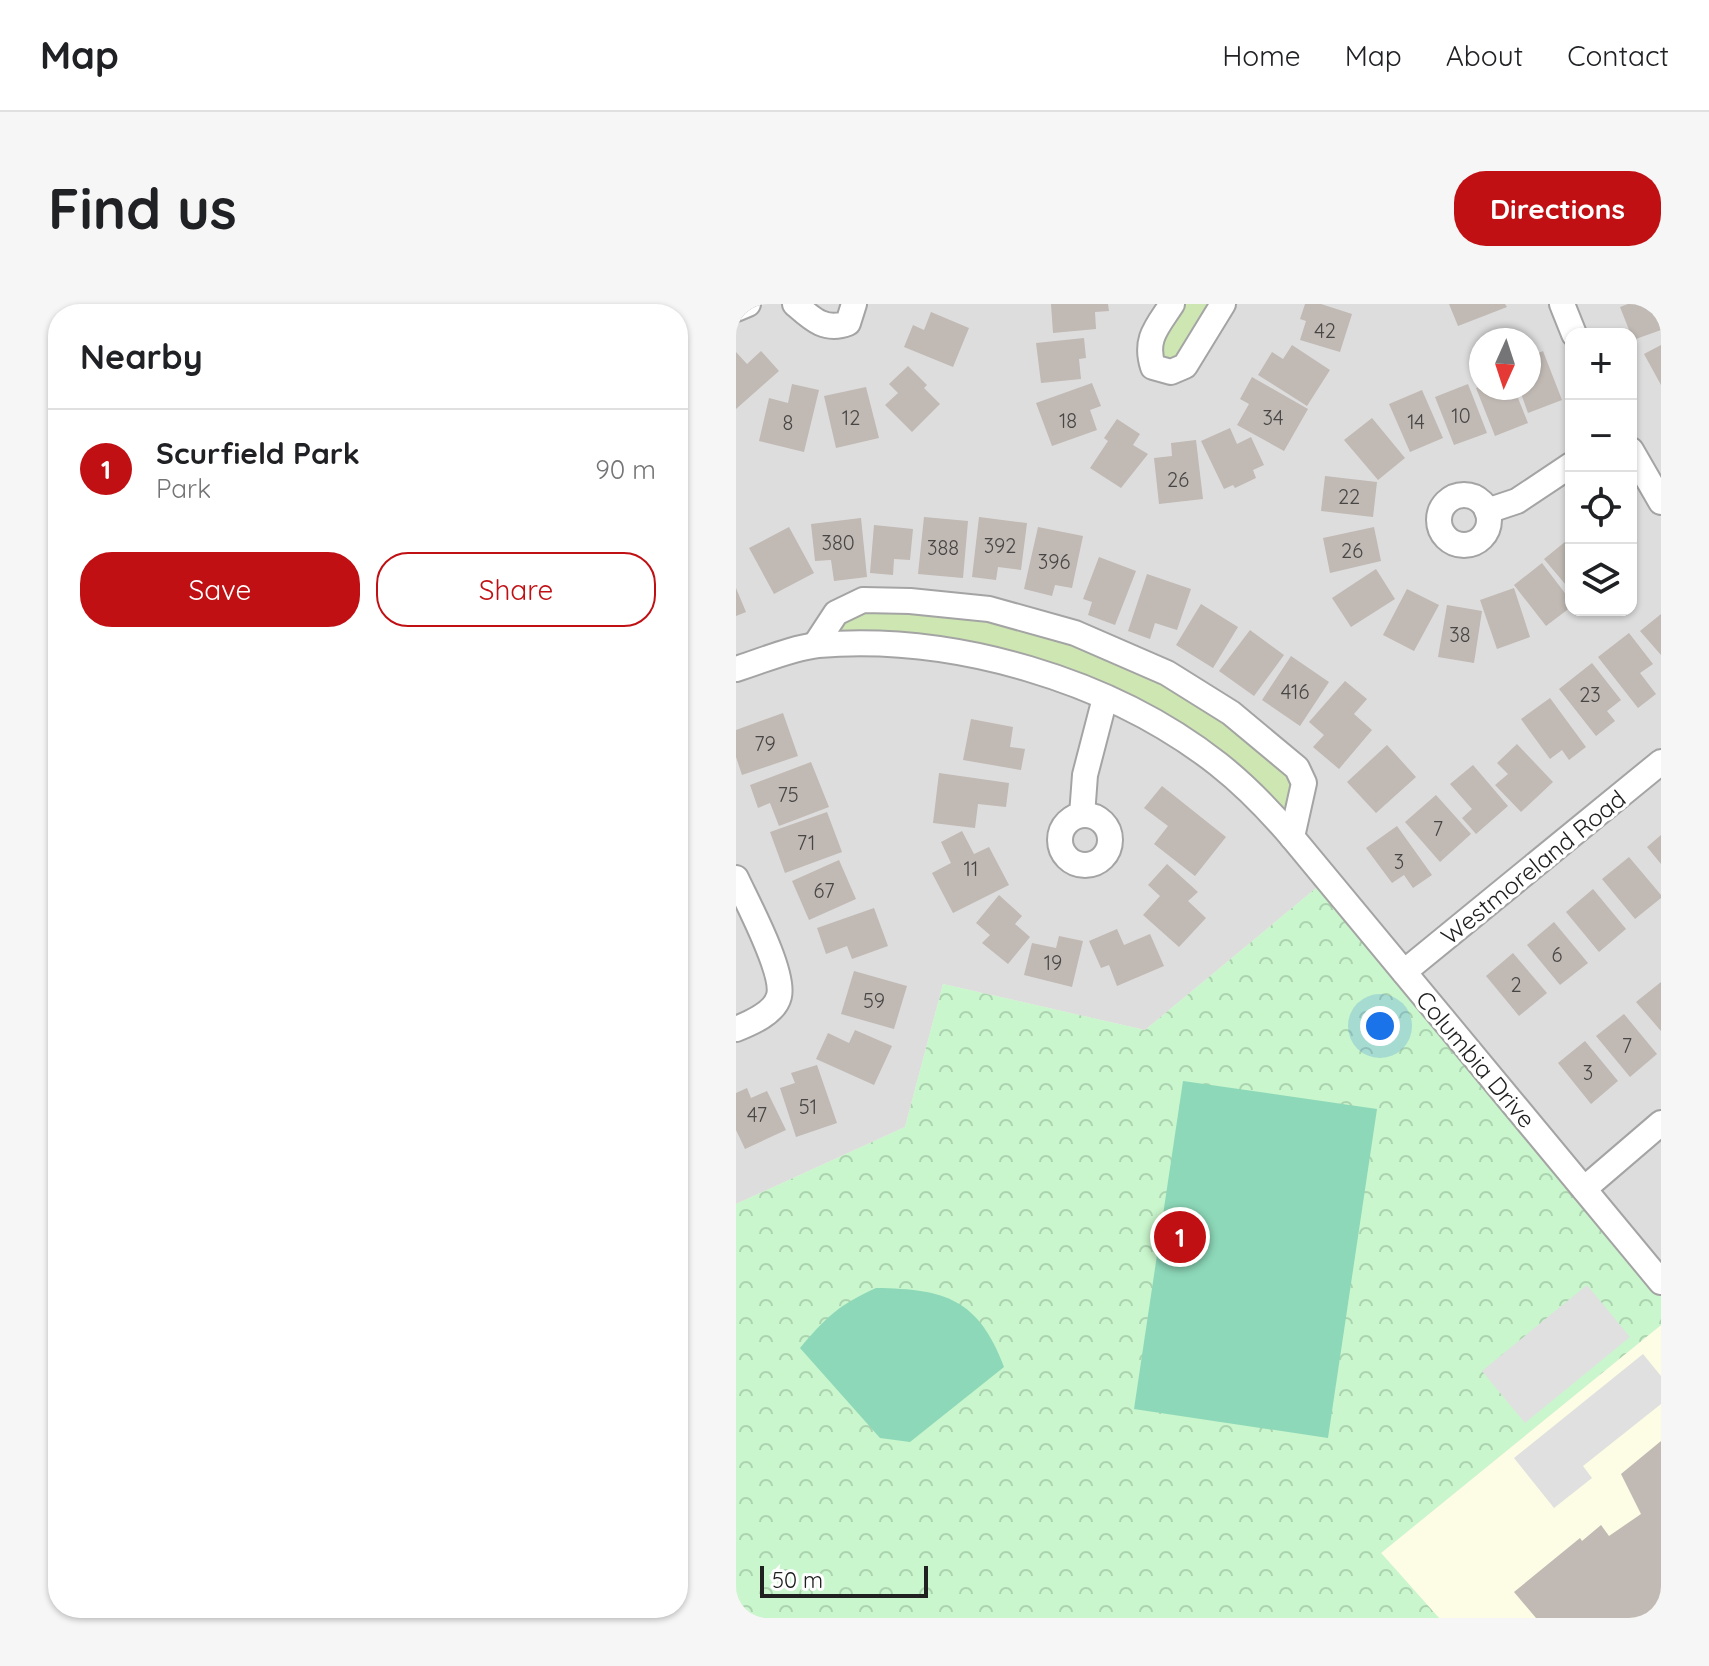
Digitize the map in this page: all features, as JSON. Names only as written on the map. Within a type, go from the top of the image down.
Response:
[{"type":"street","points":[[736,309],[748,304]]},
{"type":"street","points":[[795,304],[825,327],[837,328],[848,323],[854,313],[854,304]]},
{"type":"street","points":[[1172,304],[1152,335],[1148,353],[1153,367],[1171,372],[1185,366],[1223,304]]},
{"type":"street","points":[[1562,304],[1572,328]]},
{"type":"street","points":[[1637,460],[1661,502]]},
{"type":"street","points":[[1487,511],[1517,501],[1565,469]]},
{"type":"street","points":[[815,645],[836,613],[863,600],[989,609],[1075,633],[1167,673],[1231,713],[1297,768],[1304,783],[1292,837]]},
{"type":"street","name":"Columbia Drive","points":[[736,669],[815,645],[905,646],[985,657],[1050,674],[1105,698],[1154,722],[1217,763],[1258,798],[1292,837],[1661,1282]]},
{"type":"street","points":[[1082,815],[1085,775],[1105,698]]},
{"type":"street","name":"Westmoreland Road","points":[[1404,972],[1661,762]]},
{"type":"street","points":[[736,878],[776,972],[779,995],[770,1011],[736,1029]]},
{"type":"street","points":[[1584,1189],[1661,1123]]},
{"type":"shaded area","points":[[736,304],[1661,304],[1661,1282],[1327,879],[1145,1030],[943,984],[905,1127],[736,1204]]},
{"type":"shaded area","points":[[1587,1285],[1630,1337],[1525,1423],[1482,1371]]},
{"type":"shaded area","points":[[1661,1325],[1661,1618],[1439,1618],[1381,1553]]},
{"type":"shaded area","points":[[1643,1354],[1661,1376],[1661,1404],[1583,1466],[1592,1478],[1554,1508],[1514,1458]]},
{"type":"green space","points":[[1172,304],[1223,304],[1185,366],[1153,367]]},
{"type":"green space","points":[[989,609],[1167,673],[1297,768],[1292,837],[1217,763],[1050,674],[815,645],[836,613]]},
{"type":"green space","points":[[1327,879],[1661,1282],[1661,1325],[1381,1553],[1439,1618],[736,1618],[736,1204],[905,1127],[943,984],[1145,1030]]},
{"type":"green space","points":[[1183,1081],[1377,1109],[1328,1438],[1134,1409]]},
{"type":"green space","points":[[876,1288],[922,1291],[956,1302],[971,1312],[983,1326],[1004,1367],[910,1442],[880,1438],[800,1348],[834,1313]]},
{"type":"building","points":[[1051,304],[1108,304],[1109,311],[1095,312],[1096,329],[1053,333]]},
{"type":"building","points":[[1305,304],[1321,304],[1352,314],[1340,352],[1300,340],[1306,321],[1300,319]]},
{"type":"building","points":[[1449,304],[1505,304],[1507,307],[1458,326]]},
{"type":"building","points":[[1628,304],[1661,304],[1661,330],[1637,339],[1637,328],[1628,328],[1620,307]]},
{"type":"building","points":[[931,312],[969,328],[953,367],[904,347],[913,325],[924,330]]},
{"type":"building","points":[[1084,338],[1086,358],[1079,359],[1081,379],[1041,383],[1036,343]]},
{"type":"building","points":[[1292,345],[1330,370],[1307,406],[1258,375],[1272,352],[1283,359]]},
{"type":"building","points":[[1661,345],[1661,385],[1644,354]]},
{"type":"building","points":[[761,351],[779,371],[736,409],[736,352],[747,364]]},
{"type":"building","points":[[1541,352],[1562,400],[1528,413],[1523,400],[1541,400]]},
{"type":"building","points":[[908,366],[940,404],[912,432],[885,405],[898,393],[889,384]]},
{"type":"building","points":[[1252,377],[1308,409],[1284,451],[1237,425],[1249,404],[1240,399]]},
{"type":"building","points":[[1092,383],[1101,406],[1090,410],[1097,430],[1052,446],[1036,403]]},
{"type":"building","points":[[792,384],[819,390],[804,452],[759,441],[769,398],[788,403]]},
{"type":"building","points":[[1468,384],[1469,400],[1474,400],[1487,433],[1454,445],[1435,397]]},
{"type":"building","points":[[866,387],[879,438],[836,448],[824,396]]},
{"type":"building","points":[[1422,390],[1443,438],[1410,452],[1389,404]]},
{"type":"building","points":[[1481,400],[1519,400],[1528,423],[1495,436]]},
{"type":"building","points":[[1372,418],[1405,458],[1378,480],[1344,440]]},
{"type":"building","points":[[1117,419],[1140,434],[1133,445],[1148,454],[1121,488],[1090,468],[1108,441],[1104,438]]},
{"type":"building","points":[[1230,428],[1237,444],[1251,437],[1264,465],[1253,470],[1256,478],[1235,488],[1233,485],[1224,489],[1201,441]]},
{"type":"building","points":[[1196,440],[1203,499],[1159,504],[1154,458],[1172,456],[1171,443]]},
{"type":"building","points":[[1325,476],[1377,482],[1373,517],[1321,511]]},
{"type":"building","points":[[924,517],[968,521],[963,578],[918,574]]},
{"type":"building","points":[[979,517],[1027,523],[1021,570],[998,567],[996,580],[972,577]]},
{"type":"building","points":[[861,518],[867,577],[834,581],[831,560],[815,561],[811,524]]},
{"type":"building","points":[[874,525],[913,529],[910,560],[894,559],[893,575],[870,573]]},
{"type":"building","points":[[789,527],[814,573],[774,594],[749,548]]},
{"type":"building","points":[[1038,527],[1083,536],[1072,588],[1055,585],[1052,596],[1024,589]]},
{"type":"building","points":[[1374,527],[1381,561],[1330,573],[1323,538]]},
{"type":"building","points":[[1565,542],[1565,584],[1544,559]]},
{"type":"building","points":[[1099,557],[1136,571],[1115,625],[1088,615],[1092,602],[1083,599]]},
{"type":"building","points":[[1542,563],[1565,593],[1565,612],[1546,626],[1514,585]]},
{"type":"building","points":[[1376,569],[1395,599],[1351,627],[1332,598]]},
{"type":"building","points":[[1147,574],[1191,589],[1177,630],[1155,623],[1150,639],[1128,631]]},
{"type":"building","points":[[736,588],[746,612],[736,616]]},
{"type":"building","points":[[1514,588],[1530,637],[1497,649],[1480,600]]},
{"type":"building","points":[[1407,589],[1439,605],[1414,651],[1383,635]]},
{"type":"building","points":[[1201,604],[1238,627],[1213,668],[1176,645]]},
{"type":"building","points":[[1447,605],[1482,611],[1474,663],[1438,657]]},
{"type":"building","points":[[1661,614],[1661,655],[1640,631]]},
{"type":"building","points":[[1250,630],[1284,655],[1254,696],[1219,671]]},
{"type":"building","points":[[1629,633],[1653,664],[1640,673],[1656,694],[1638,708],[1598,657]]},
{"type":"building","points":[[1291,656],[1329,682],[1300,726],[1262,700]]},
{"type":"building","points":[[1592,663],[1621,700],[1607,711],[1615,721],[1596,736],[1559,689]]},
{"type":"building","points":[[1345,681],[1367,699],[1354,714],[1372,730],[1339,769],[1313,747],[1324,735],[1309,722]]},
{"type":"building","points":[[1550,698],[1586,747],[1569,760],[1562,750],[1550,759],[1521,719]]},
{"type":"building","points":[[783,713],[798,756],[742,775],[736,757],[736,730]]},
{"type":"building","points":[[971,719],[1013,727],[1010,747],[1025,749],[1021,770],[963,760]]},
{"type":"building","points":[[1517,744],[1553,782],[1521,812],[1495,785],[1508,774],[1497,763]]},
{"type":"building","points":[[1387,745],[1416,777],[1376,813],[1347,782]]},
{"type":"building","points":[[811,762],[829,807],[779,826],[770,803],[758,808],[750,785]]},
{"type":"building","points":[[1473,765],[1508,806],[1476,834],[1462,818],[1472,809],[1450,784]]},
{"type":"building","points":[[939,773],[1009,783],[1006,807],[978,804],[975,828],[933,823]]},
{"type":"building","points":[[1162,786],[1226,837],[1195,876],[1154,844],[1168,826],[1144,808]]},
{"type":"building","points":[[1436,795],[1471,834],[1440,862],[1405,822]]},
{"type":"building","points":[[827,812],[842,852],[785,873],[770,832]]},
{"type":"building","points":[[1397,826],[1432,875],[1413,888],[1404,875],[1392,883],[1366,848]]},
{"type":"building","points":[[962,831],[974,854],[989,847],[1009,885],[953,913],[932,873],[951,863],[941,842]]},
{"type":"building","points":[[1661,835],[1661,864],[1647,847]]},
{"type":"building","points":[[1629,857],[1661,895],[1635,919],[1602,879]]},
{"type":"building","points":[[839,860],[856,899],[809,920],[792,881]]},
{"type":"building","points":[[1167,864],[1198,892],[1188,901],[1206,918],[1179,947],[1143,915],[1160,896],[1148,885]]},
{"type":"building","points":[[1593,889],[1626,929],[1599,952],[1566,912]]},
{"type":"building","points":[[999,895],[1022,916],[1015,924],[1030,937],[1008,964],[982,943],[990,935],[976,923]]},
{"type":"building","points":[[874,908],[888,946],[852,959],[847,946],[826,954],[817,928]]},
{"type":"building","points":[[1554,922],[1588,963],[1560,985],[1527,945]]},
{"type":"building","points":[[1117,929],[1124,945],[1150,934],[1164,966],[1117,986],[1109,965],[1101,968],[1089,941]]},
{"type":"building","points":[[1059,936],[1083,941],[1072,987],[1024,975],[1032,943],[1056,948]]},
{"type":"building","points":[[1513,953],[1547,993],[1519,1016],[1486,976]]},
{"type":"building","points":[[854,971],[907,986],[894,1029],[841,1014]]},
{"type":"building","points":[[1661,982],[1661,1031],[1636,1002]]},
{"type":"building","points":[[1624,1014],[1657,1054],[1630,1077],[1596,1036]]},
{"type":"building","points":[[855,1030],[892,1046],[874,1085],[816,1059],[828,1033],[849,1043]]},
{"type":"building","points":[[1585,1041],[1618,1081],[1591,1104],[1558,1063]]},
{"type":"building","points":[[817,1065],[837,1123],[796,1137],[780,1088],[795,1083],[791,1073]]},
{"type":"building","points":[[747,1088],[751,1098],[767,1091],[786,1130],[745,1149],[736,1130],[736,1093]]},
{"type":"building","points":[[1661,1441],[1661,1618],[1536,1618],[1514,1592],[1580,1538],[1582,1541],[1601,1525],[1609,1536],[1641,1514],[1621,1474]]},
{"type":"place","name":"Scurfield Park","points":[[1180,1237]]}]
